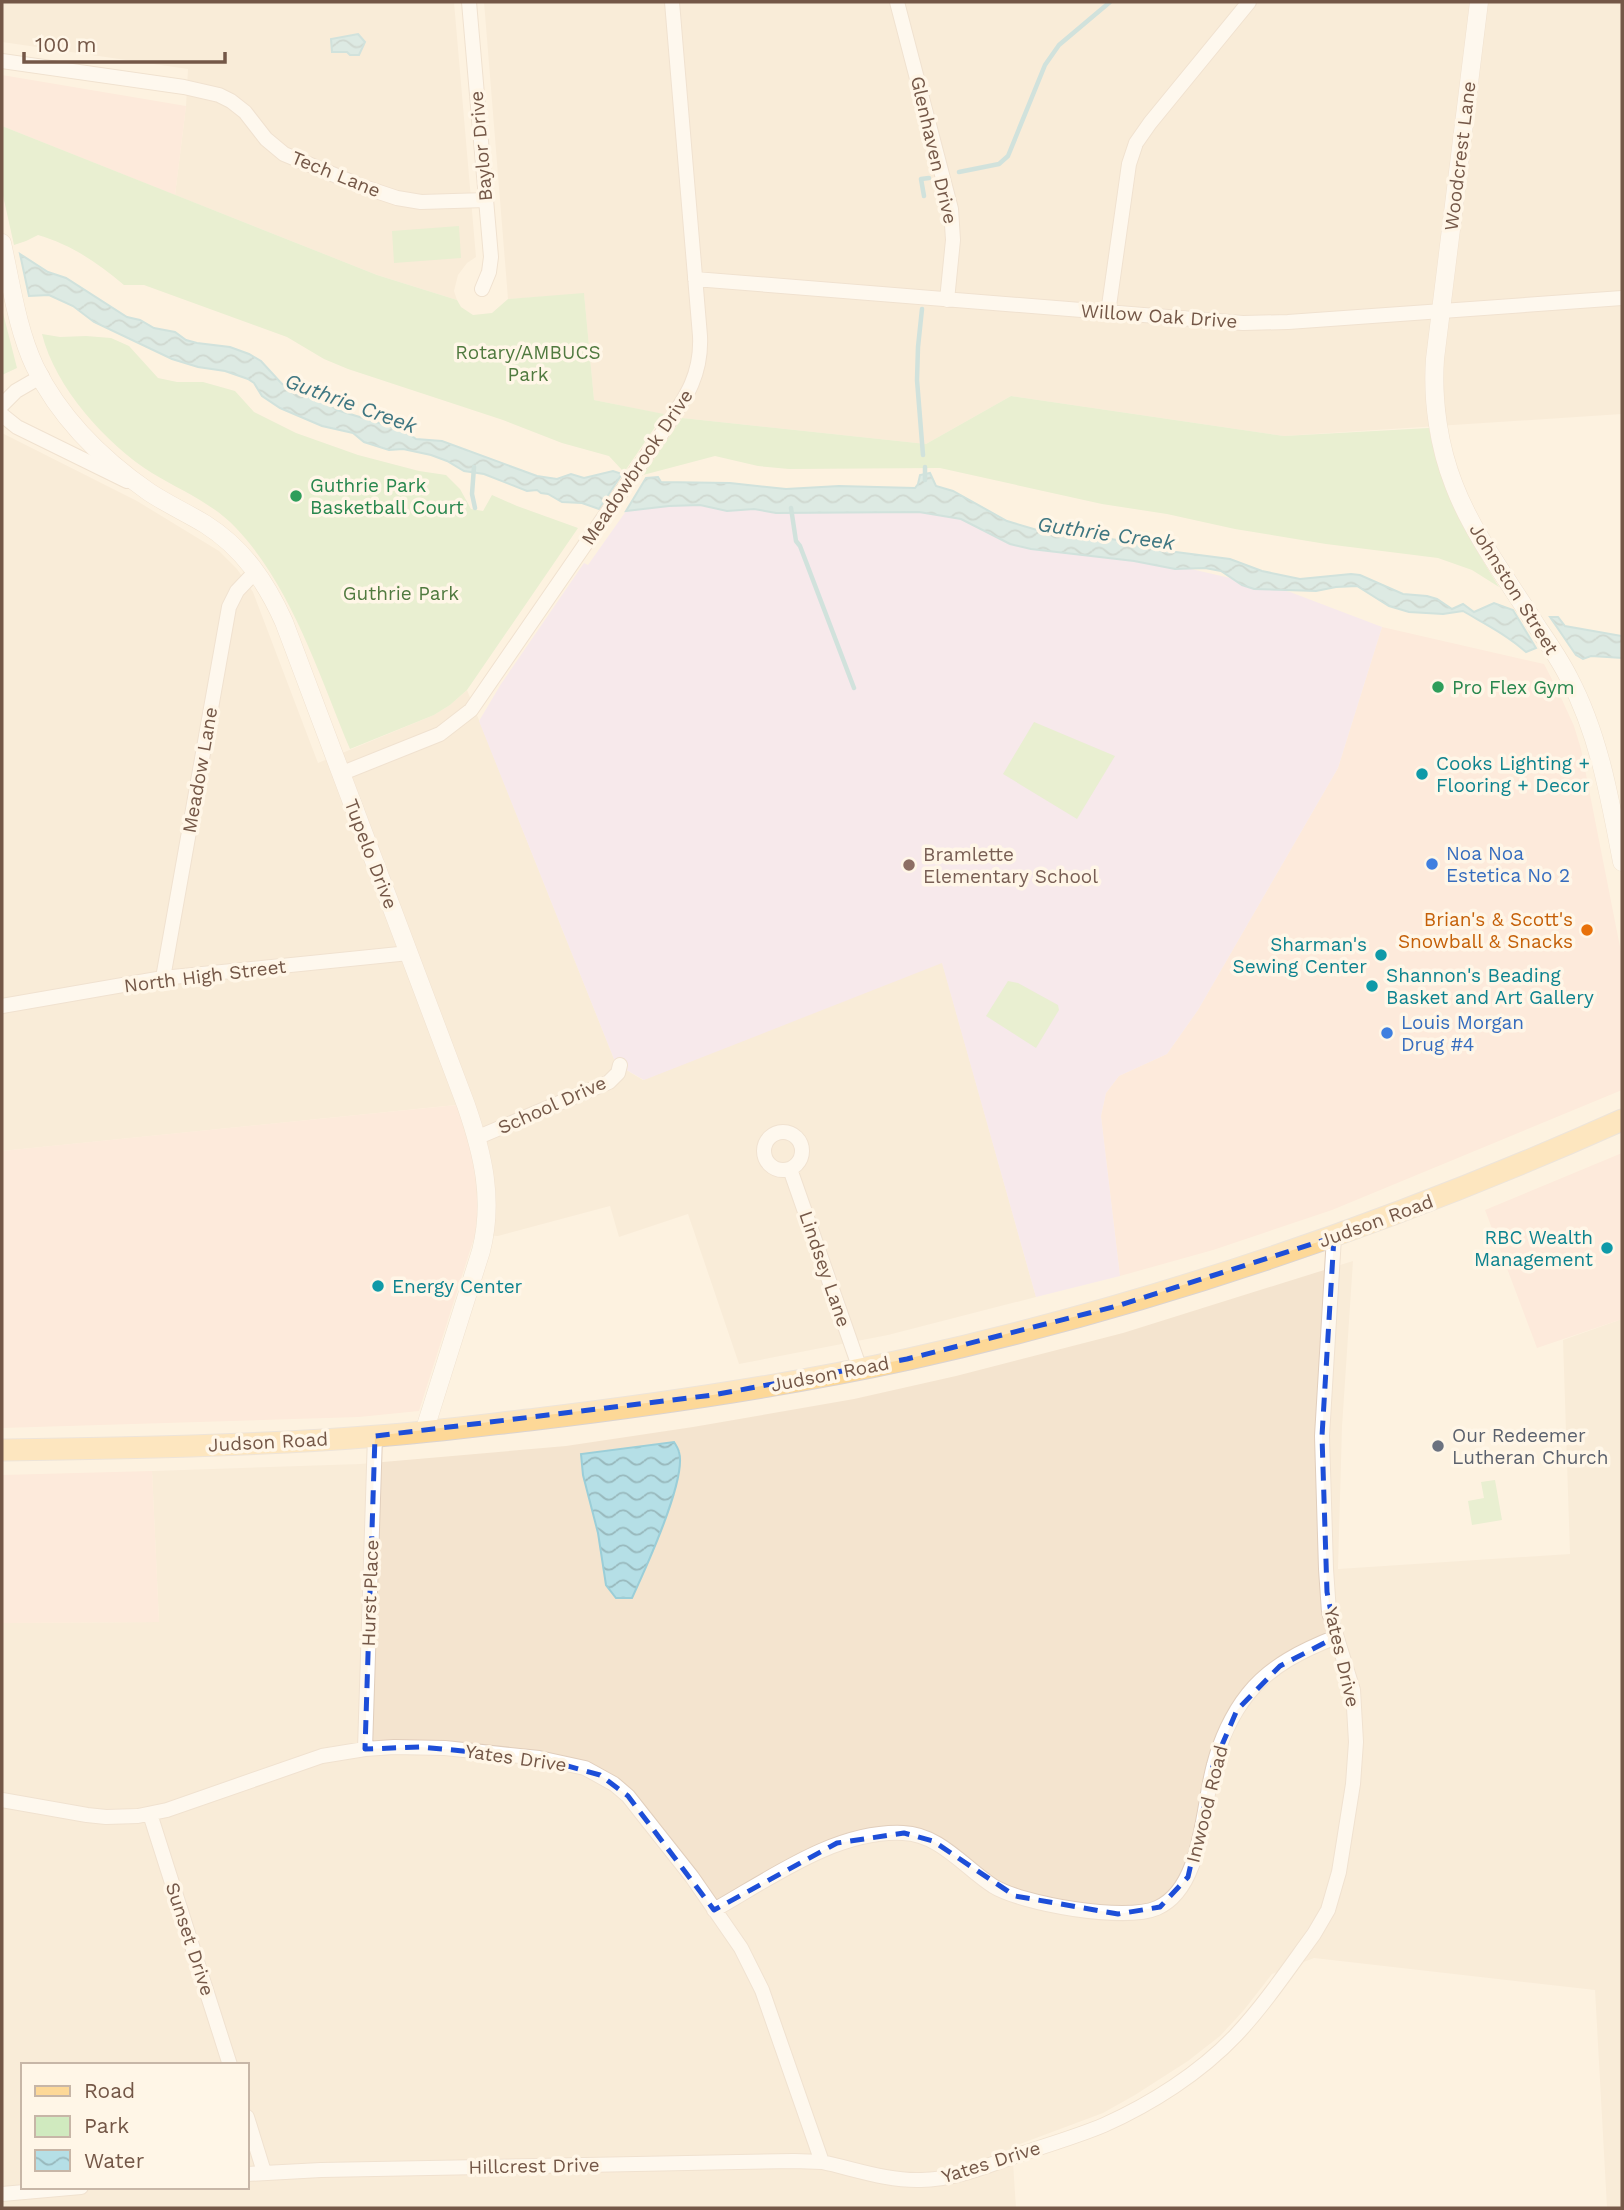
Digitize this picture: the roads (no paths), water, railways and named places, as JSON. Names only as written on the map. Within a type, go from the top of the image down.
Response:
[{"type":"main road","name":"Judson Road","points":[[2,1450],[247,1444],[424,1432],[701,1397],[860,1368],[974,1343],[1118,1306],[1334,1237],[1476,1184],[1622,1120]]},
{"type":"street","name":"Baylor Drive","points":[[469,2],[491,265],[482,289]]},
{"type":"street","name":"Meadowbrook Drive","points":[[340,774],[440,734],[463,718],[481,698],[692,386],[701,353],[672,2]]},
{"type":"street","name":"Glenhaven Drive","points":[[897,2],[950,202],[953,240],[947,300]]},
{"type":"street","points":[[1108,313],[1126,179],[1136,143],[1249,2]]},
{"type":"street","name":"Woodcrest Lane","points":[[1441,311],[1479,2]]},
{"type":"street","name":"Tech Lane","points":[[2,61],[184,87],[219,95],[245,112],[265,139],[284,154],[362,186],[397,198],[421,202],[485,200]]},
{"type":"street","points":[[2,243],[19,317],[35,367],[72,424],[109,460],[150,493]]},
{"type":"street","name":"Willow Oak Drive","points":[[695,279],[1228,323],[1622,298]]},
{"type":"street","name":"Johnston Street","points":[[1441,311],[1434,385],[1440,430],[1453,484],[1473,524],[1575,689],[1601,761],[1622,862]]},
{"type":"street","points":[[2,405],[16,391],[41,376]]},
{"type":"street","name":"Tupelo Drive","points":[[2,415],[17,427],[150,493],[225,537],[256,571],[270,592],[284,622],[409,953],[477,1138],[484,1164],[487,1187],[484,1237],[424,1432]]},
{"type":"street","name":"Meadow Lane","points":[[163,978],[229,607],[237,591],[256,571]]},
{"type":"street","name":"North High Street","points":[[2,1006],[163,978],[409,953]]},
{"type":"street","name":"School Drive","points":[[477,1138],[609,1082],[618,1073],[620,1065]]},
{"type":"street","name":"Lindsey Lane","points":[[790,1169],[860,1368]]},
{"type":"street","name":"Yates Drive","points":[[2,1800],[88,1815],[123,1817],[150,1814],[322,1756],[365,1749],[420,1747],[569,1763],[600,1775],[622,1790],[645,1816],[741,1948],[762,1990],[822,2162],[868,2174],[912,2180],[937,2179],[962,2174],[1121,2117],[1176,2084],[1234,2038],[1314,1934],[1333,1898],[1353,1784],[1356,1742],[1353,1690],[1336,1637],[1327,1592],[1322,1436],[1334,1237]]},
{"type":"street","name":"Hurst Place","points":[[365,1749],[375,1436]]},
{"type":"street","name":"Inwood Road","points":[[715,1910],[837,1843],[865,1835],[904,1833],[933,1841],[992,1885],[1015,1896],[1118,1914],[1139,1913],[1160,1907],[1171,1899],[1188,1877],[1213,1766],[1226,1731],[1242,1702],[1262,1679],[1280,1666],[1308,1649],[1336,1637]]},
{"type":"street","name":"Sunset Drive","points":[[150,1814],[229,2063]]},
{"type":"street","points":[[248,2120],[264,2172]]},
{"type":"street","name":"Hillcrest Drive","points":[[248,2174],[822,2162]]},
{"type":"street","points":[[2,2194],[58,2189]]},
{"type":"water","points":[[358,34],[365,42],[359,55],[332,52],[331,39]]},
{"type":"water","points":[[20,254],[48,272],[66,278],[127,317],[140,320],[154,328],[175,332],[186,340],[230,347],[249,354],[261,361],[282,384],[326,402],[337,410],[405,431],[416,439],[442,441],[537,476],[557,479],[571,474],[584,478],[613,471],[622,474],[599,509],[582,503],[562,502],[537,490],[527,491],[484,474],[464,471],[431,455],[403,449],[389,450],[364,442],[353,433],[322,426],[280,408],[262,396],[248,379],[172,359],[94,322],[73,306],[49,295],[29,296]]},
{"type":"water","points":[[930,473],[936,486],[953,491],[1007,521],[1037,530],[1126,541],[1168,551],[1230,559],[1262,571],[1300,579],[1360,575],[1403,594],[1437,599],[1452,609],[1463,604],[1474,612],[1494,603],[1513,610],[1536,648],[1526,652],[1504,635],[1463,611],[1443,614],[1409,612],[1389,606],[1357,586],[1316,591],[1254,589],[1242,585],[1221,571],[1205,568],[1175,569],[1134,561],[1031,549],[1010,544],[961,519],[919,512],[776,513],[754,509],[727,511],[700,505],[626,511],[646,478],[658,477],[661,482],[730,483],[786,489],[839,486],[915,488],[920,475]]},
{"type":"water","points":[[1550,617],[1558,617],[1565,626],[1622,636],[1622,658],[1591,656],[1583,659],[1576,655]]},
{"type":"water","points":[[674,1442],[679,1452],[680,1465],[663,1524],[632,1598],[616,1598],[606,1585],[581,1454]]},
{"type":"waterway","points":[[959,172],[999,164],[1008,156],[1045,65],[1059,45],[1110,2]]},
{"type":"waterway","points":[[924,196],[921,179],[929,178]]},
{"type":"waterway","points":[[922,309],[917,380],[923,455]]},
{"type":"waterway","points":[[474,467],[472,494],[475,508]]},
{"type":"waterway","points":[[925,467],[925,480]]},
{"type":"waterway","points":[[791,508],[796,541],[854,688]]},
{"type":"place","name":"Guthrie Park Basketball Court","points":[[296,496]]},
{"type":"place","name":"Pro Flex Gym","points":[[1438,687]]},
{"type":"place","name":"Cooks Lighting + Flooring + Decor","points":[[1422,774]]},
{"type":"place","name":"Noa Noa Estetica No 2","points":[[1432,864]]},
{"type":"place","name":"Bramlette Elementary School","points":[[909,865]]},
{"type":"place","name":"Brian's & Scott's Snowball & Snacks","points":[[1587,930]]},
{"type":"place","name":"Sharman's Sewing Center","points":[[1381,955]]},
{"type":"place","name":"Shannon's Beading Basket and Art Gallery","points":[[1372,986]]},
{"type":"place","name":"Louis Morgan Drug #4","points":[[1387,1033]]},
{"type":"place","name":"RBC Wealth Management","points":[[1607,1248]]},
{"type":"place","name":"Energy Center","points":[[378,1286]]},
{"type":"place","name":"Our Redeemer Lutheran Church","points":[[1438,1446]]},
{"type":"park label","name":"Rotary/AMBUCS Park","points":[[528,363]]},
{"type":"park label","name":"Guthrie Park","points":[[401,593]]},
{"type":"water label","name":"Guthrie Creek","points":[[351,403]]},
{"type":"water label","name":"Guthrie Creek","points":[[1106,533]]}]
